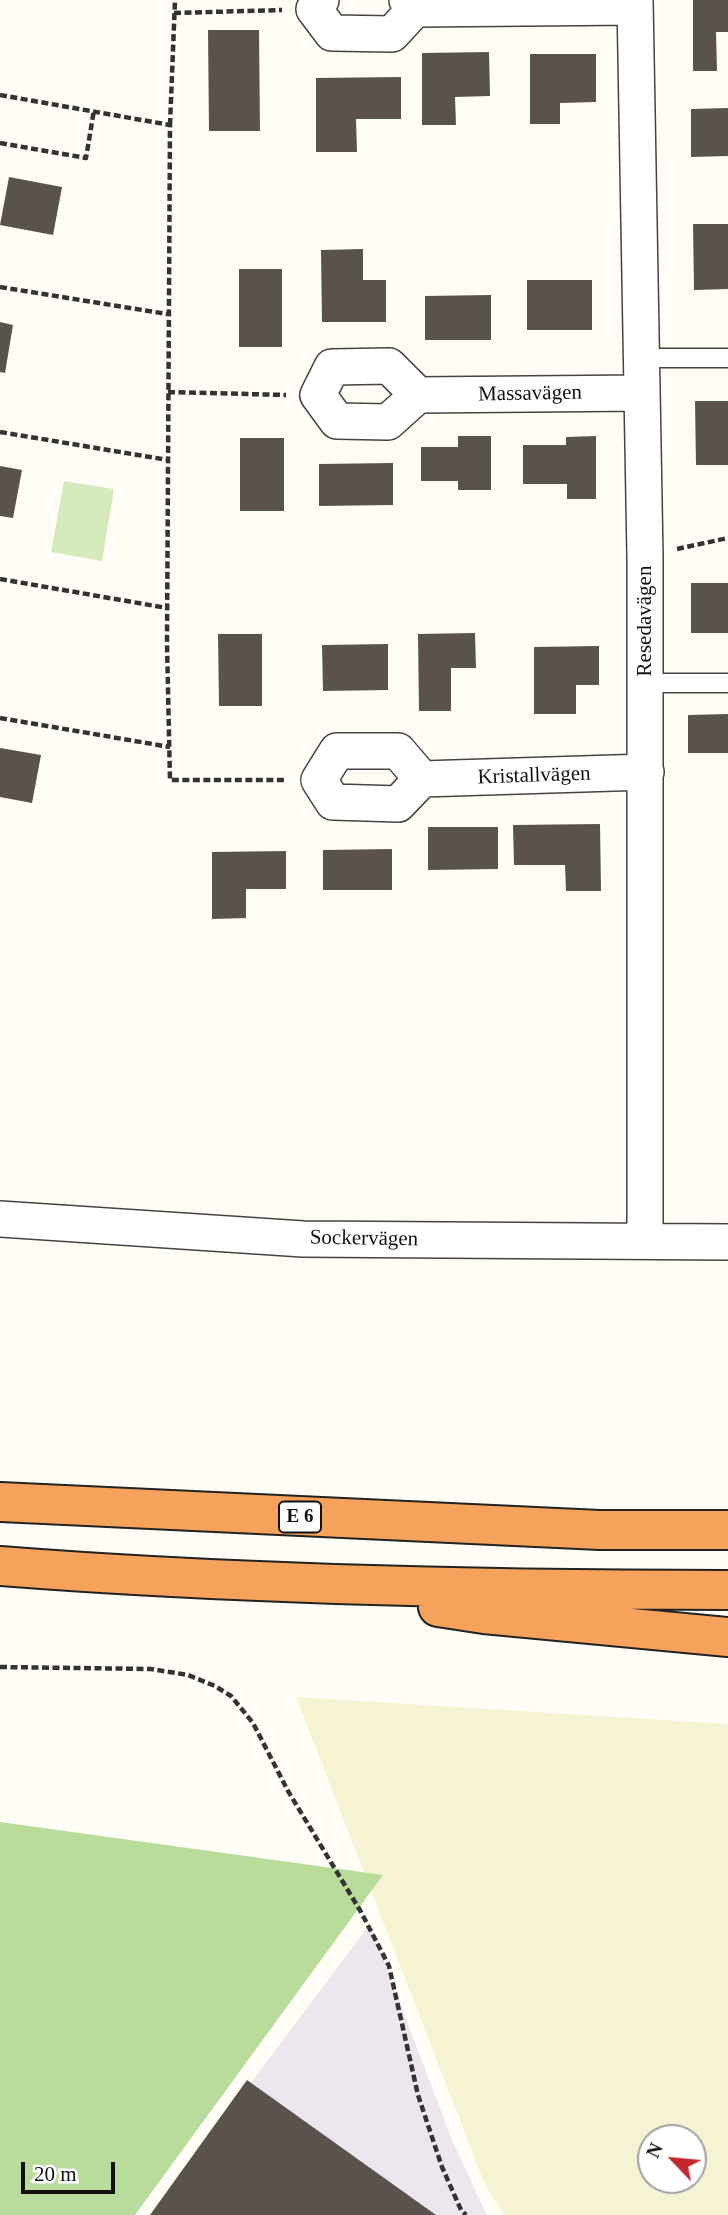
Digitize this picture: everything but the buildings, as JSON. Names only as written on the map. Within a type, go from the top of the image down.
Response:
[{"type":"highway","name":"E 6","points":[[0,1502],[600,1530],[728,1530]]},
{"type":"highway","points":[[600,1530],[728,1522]]},
{"type":"highway","points":[[0,1566],[269,1583],[728,1590]]},
{"type":"highway","points":[[269,1583],[484,1614],[728,1637]]},
{"type":"street","points":[[318,4],[332,33],[392,34],[411,4],[635,3]]},
{"type":"street","name":"Resedavägen","points":[[635,3],[645,556],[645,1241]]},
{"type":"street","points":[[389,366],[418,395],[388,422],[337,421],[318,395],[332,367],[389,366]]},
{"type":"street","name":"Massavägen","points":[[418,395],[642,393]]},
{"type":"street","points":[[337,751],[398,751],[422,779],[398,804],[333,802],[318,780],[337,751]]},
{"type":"street","name":"Kristallvägen","points":[[422,779],[646,772]]},
{"type":"street","name":"Sockervägen","points":[[0,1219],[303,1238],[728,1242]]},
{"type":"lane","points":[[641,358],[728,358]]},
{"type":"lane","points":[[645,683],[728,683]]},
{"type":"path","points":[[175,0],[167,314],[170,780],[318,780]]},
{"type":"path","points":[[174,13],[318,4]]},
{"type":"path","points":[[0,95],[170,125]]},
{"type":"path","points":[[0,143],[86,158],[94,110]]},
{"type":"path","points":[[0,287],[167,314]]},
{"type":"path","points":[[168,392],[318,395]]},
{"type":"path","points":[[0,432],[168,460]]},
{"type":"path","points":[[645,556],[728,538]]},
{"type":"path","points":[[0,579],[167,608]]},
{"type":"path","points":[[0,718],[170,747]]},
{"type":"path","points":[[0,1667],[151,1670],[188,1675],[231,1696],[253,1723],[288,1791],[361,1912],[389,1966],[418,2095],[442,2167],[461,2210],[466,2215]]},
{"type":"shaded area","points":[[296,1697],[728,1724],[728,2215],[504,2215],[485,2185]]},
{"type":"shaded area","points":[[370,1924],[452,2140],[487,2215],[152,2215]]},
{"type":"green space","points":[[64,481],[114,489],[102,561],[51,552]]},
{"type":"green space","points":[[0,1822],[383,1875],[135,2215],[0,2215]]}]
